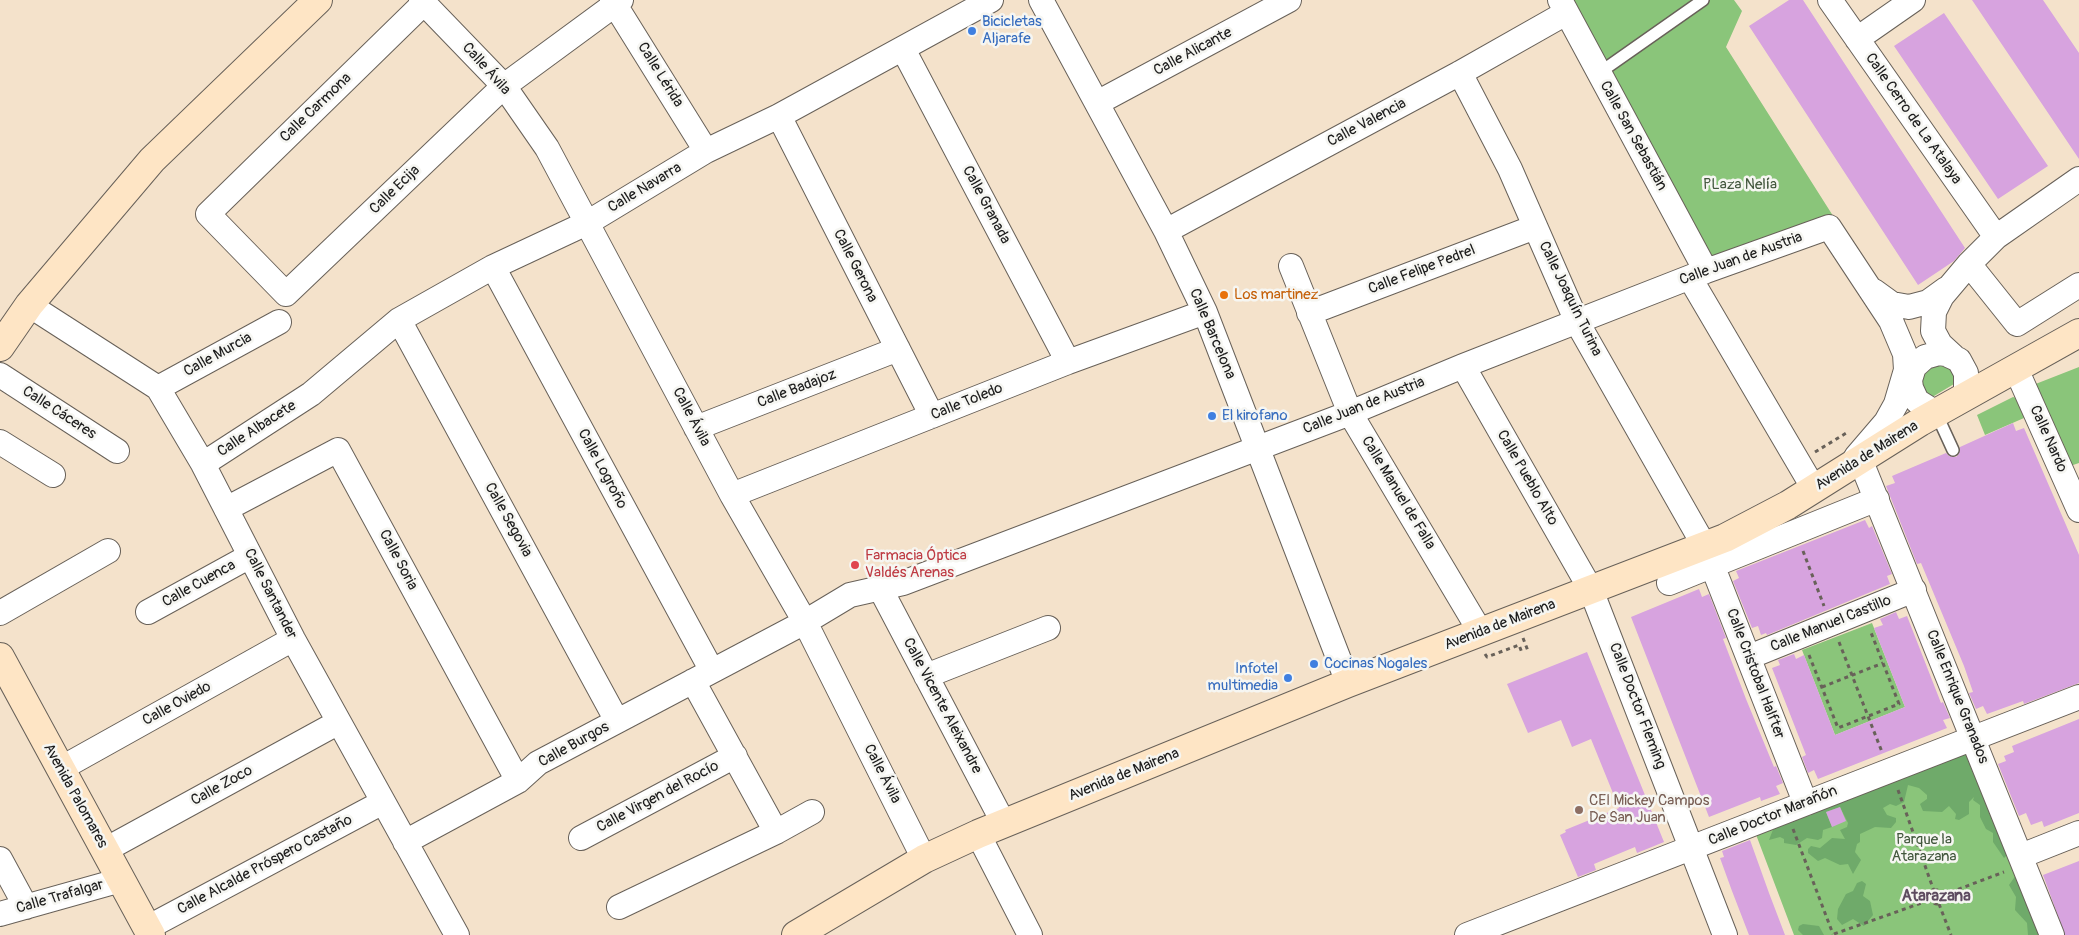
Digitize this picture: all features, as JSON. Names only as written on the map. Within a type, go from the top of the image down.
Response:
[{"type":"street","points":[[0,347],[29,305],[152,160],[318,0]]},
{"type":"street","name":"Calle Navarra","points":[[311,394],[399,320],[492,267],[587,223],[706,151],[779,116],[991,0]]},
{"type":"street","name":"Calle Barcelona","points":[[1042,0],[1166,231],[1205,312],[1348,683]]},
{"type":"street","name":"Calle Alicante","points":[[1097,103],[1289,0]]},
{"type":"street","name":"Calle Cerro de La Atalaya","points":[[1830,0],[1996,237]]},
{"type":"street","points":[[1857,39],[1913,0]]},
{"type":"street","name":"Calle Ávila","points":[[423,1],[504,86],[547,148],[732,495],[805,622],[924,858]]},
{"type":"street","name":"Calle Carmona","points":[[286,294],[208,214],[423,1]]},
{"type":"street","name":"Calle Ecija","points":[[286,294],[504,86],[616,1]]},
{"type":"street","name":"Calle Lérida","points":[[616,1],[706,151]]},
{"type":"street","name":"Calle San Sebastián","points":[[1563,6],[1599,73],[1698,274],[1814,489]]},
{"type":"street","name":"Calle Valencia","points":[[1166,231],[1460,73],[1563,6]]},
{"type":"street","name":"Calle Granada","points":[[903,49],[1068,362]]},
{"type":"street","name":"Calle Joaquín Turina","points":[[1460,73],[1510,169],[1577,322],[1709,556]]},
{"type":"street","name":"Calle Gerona","points":[[779,116],[932,416]]},
{"type":"street","points":[[1849,466],[1886,422],[1902,386],[1907,336],[1922,309],[1952,282],[1996,237],[2079,179]]},
{"type":"street","name":"Calle Felipe Pedrel","points":[[1309,313],[1535,226]]},
{"type":"street","name":"Calle Juan de Austria","points":[[805,622],[850,595],[903,583],[1350,413],[1463,366],[1698,274],[1829,227],[1870,286]]},
{"type":"street","points":[[1969,264],[2017,324],[2079,285]]},
{"type":"street","name":"Calle Manuel de Falla","points":[[1291,266],[1350,413],[1481,633]]},
{"type":"street","name":"Calle Logroño","points":[[492,267],[702,676]]},
{"type":"street","points":[[1936,338],[1932,323],[1934,312],[1952,282]]},
{"type":"street","points":[[1870,286],[1880,297],[1892,304],[1922,309]]},
{"type":"street","points":[[1870,286],[1897,330],[1905,358],[1910,388],[1917,401],[1936,413]]},
{"type":"street","name":"Calle Santander","points":[[29,305],[158,388],[203,464],[293,640],[457,935]]},
{"type":"street","points":[[1922,309],[1936,338],[1958,360],[1966,373],[1966,396]]},
{"type":"street","name":"Calle Toledo","points":[[732,495],[1068,362],[1205,312]]},
{"type":"street","name":"Calle Segovia","points":[[399,320],[617,721]]},
{"type":"street","name":"Calle Murcia","points":[[158,388],[279,322]]},
{"type":"street","name":"Avenida de Mairena","points":[[796,935],[924,858],[978,834],[1348,683],[1591,590],[1709,556],[1764,519],[1936,413],[2079,332]]},
{"type":"street","name":"Calle Badajoz","points":[[696,428],[898,350]]},
{"type":"street","points":[[1910,388],[1911,374],[1919,361],[1938,353],[1952,356]]},
{"type":"street","name":"Calle Pueblo Alto","points":[[1463,366],[1591,590]]},
{"type":"street","name":"Calle Nardo","points":[[2016,369],[2072,477],[2079,510]]},
{"type":"street","name":"Calle Cáceres","points":[[0,375],[117,451]]},
{"type":"street","name":"Calle Albacete","points":[[203,464],[311,394]]},
{"type":"street","points":[[0,442],[53,475]]},
{"type":"street","name":"Calle Soria","points":[[226,509],[338,450],[518,781]]},
{"type":"street","name":"Calle Enrique Granados","points":[[1849,466],[1877,498],[2052,935]]},
{"type":"street","points":[[1669,583],[1709,556],[1795,531],[1877,498]]},
{"type":"street","points":[[0,613],[108,551]]},
{"type":"street","name":"Calle Cuenca","points":[[148,612],[250,556]]},
{"type":"street","name":"Calle Cristobal Halfter","points":[[1709,556],[1748,657],[1795,806]]},
{"type":"street","name":"Calle Vicente Aleixandre","points":[[880,588],[1004,824]]},
{"type":"street","name":"Calle Doctor Fleming","points":[[1591,590],[1725,935]]},
{"type":"street","name":"Calle Manuel Castillo","points":[[1748,657],[1914,590]]},
{"type":"street","name":"Calle Burgos","points":[[405,842],[518,781],[538,763],[805,622]]},
{"type":"street","points":[[926,676],[1048,628]]},
{"type":"street","name":"Calle Oviedo","points":[[60,769],[293,640]]},
{"type":"street","name":"Avenida Palomares","points":[[0,657],[149,931]]},
{"type":"street","points":[[702,676],[735,756],[776,832]]},
{"type":"street","name":"Calle Doctor Marañón","points":[[1467,935],[2079,697]]},
{"type":"street","name":"Calle Zoco","points":[[105,850],[339,722]]},
{"type":"street","name":"Calle Virgen del Rocío","points":[[580,838],[735,756]]},
{"type":"street","name":"Calle Alcalde Próspero Castaño","points":[[149,931],[383,802]]},
{"type":"street","points":[[619,907],[776,832],[812,812]]},
{"type":"street","points":[[2022,861],[2079,833]]},
{"type":"street","points":[[978,834],[1030,935]]},
{"type":"street","points":[[0,859],[26,907]]},
{"type":"street","name":"Calle Trafalgar","points":[[0,914],[121,880]]},
{"type":"lane","points":[[1599,73],[1703,0]]},
{"type":"lane","points":[[1936,413],[1953,450]]},
{"type":"path","points":[[1798,462],[1854,428]]},
{"type":"path","points":[[1795,531],[1889,770],[1934,891]]},
{"type":"path","points":[[1802,636],[1838,728],[1899,704],[1862,611]]},
{"type":"path","points":[[1522,636],[1528,651]]},
{"type":"path","points":[[1822,686],[1883,663]]},
{"type":"path","points":[[1795,806],[1834,934],[1930,900]]},
{"type":"path","points":[[1943,895],[2022,861]]},
{"type":"path","points":[[1939,904],[1934,904],[1930,900],[1930,894],[1934,891],[1940,891],[1943,895]]},
{"type":"path","points":[[1939,904],[1943,900],[1943,895]]},
{"type":"path","points":[[1939,904],[1951,935]]},
{"type":"green space","name":"PLaza Nelía","points":[[1570,0],[1734,0],[1742,11],[1726,47],[1835,219],[1711,262]]},
{"type":"green space","points":[[1939,365],[1951,369],[1955,376],[1954,384],[1934,396],[1929,396],[1923,390],[1922,381],[1924,373],[1930,367]]},
{"type":"green space","points":[[2079,367],[2079,463],[2070,466],[2033,385]]},
{"type":"green space","points":[[2013,397],[2016,398],[2024,418],[1985,435],[1977,415]]},
{"type":"green space","points":[[1872,623],[1905,707],[1835,735],[1802,650]]},
{"type":"green space","name":"Parque la Atarazana","points":[[1973,737],[2052,935],[1794,935],[1752,824]]},
{"type":"green space","points":[[1967,746],[2007,855],[2004,858],[1993,842],[1993,833],[1986,829],[1980,817],[1980,805],[1973,800],[1974,797],[1969,802],[1969,814],[1959,820],[1955,819],[1956,814],[1949,806],[1942,812],[1923,811],[1920,804],[1927,799],[1927,795],[1919,788],[1908,785],[1904,802],[1896,806],[1890,804],[1883,808],[1887,815],[1896,818],[1896,822],[1891,828],[1875,827],[1860,834],[1860,842],[1857,844],[1855,852],[1861,860],[1853,874],[1848,864],[1840,865],[1825,858],[1818,861],[1808,853],[1808,849],[1811,846],[1820,848],[1832,838],[1845,839],[1840,830],[1847,827],[1848,823],[1840,807],[1826,812],[1832,827],[1823,830],[1822,838],[1818,840],[1807,838],[1796,845],[1784,843],[1784,839],[1780,837],[1769,840],[1774,827],[1801,815],[1810,816],[1813,813],[1812,804]]},
{"type":"green space","points":[[2016,875],[2047,935],[2028,935],[2027,923],[2015,910],[2016,897],[2009,885]]},
{"type":"green space","points":[[1862,881],[1866,884],[1863,896],[1870,901],[1873,915],[1864,926],[1853,919],[1842,925],[1837,919],[1838,909],[1846,894],[1853,891],[1857,883]]},
{"type":"green space","points":[[1803,924],[1819,926],[1824,935],[1803,935],[1798,930],[1799,926]]},
{"type":"building","points":[[1789,0],[1803,0],[1965,248],[1954,261],[1918,285],[1749,26]]},
{"type":"building","points":[[1972,0],[2043,0],[2079,53],[2079,159]]},
{"type":"building","points":[[1944,13],[2048,166],[1998,199],[1894,46]]},
{"type":"building","points":[[2013,423],[2016,431],[2024,428],[2079,555],[2079,683],[2024,704],[2023,701],[1987,714],[1983,706],[1976,709],[1969,693],[1973,692],[1964,666],[1921,563],[1917,564],[1886,486],[1895,483],[1892,476],[1946,453],[1949,456],[1956,457],[1959,454],[1960,447]]},
{"type":"building","points":[[1865,520],[1869,528],[1872,526],[1892,574],[1887,576],[1890,584],[1767,635],[1766,633],[1761,635],[1758,626],[1752,628],[1733,581],[1739,578],[1736,571]]},
{"type":"building","points":[[1699,589],[1702,597],[1709,594],[1726,638],[1723,639],[1746,699],[1774,767],[1776,766],[1783,783],[1776,786],[1780,794],[1761,801],[1760,797],[1709,817],[1631,617]]},
{"type":"building","points":[[1896,612],[1899,619],[1907,616],[1941,703],[1943,702],[1950,718],[1943,720],[1947,728],[1818,779],[1814,770],[1808,773],[1802,757],[1806,755],[1772,668],[1780,665],[1778,660],[1794,654],[1796,659],[1804,655],[1835,735],[1905,707],[1874,628],[1883,625],[1880,619]]},
{"type":"building","points":[[1587,652],[1664,842],[1637,853],[1635,847],[1594,864],[1596,870],[1578,877],[1560,835],[1566,832],[1565,830],[1619,808],[1591,739],[1572,747],[1561,720],[1528,733],[1507,684]]},
{"type":"building","points":[[2079,719],[2079,813],[2044,827],[2042,821],[2031,825],[2026,813],[2019,816],[1998,764],[2006,761],[2004,756],[2014,752],[2012,746]]},
{"type":"building","points":[[1840,807],[1846,821],[1832,827],[1826,812]]},
{"type":"building","points":[[1750,840],[1785,935],[1749,935],[1732,891],[1720,858],[1724,857],[1722,851]]},
{"type":"building","points":[[2079,861],[2079,935],[2065,935],[2043,875]]},
{"type":"place","name":"Bicicletas Aljarafe","points":[[972,31]]},
{"type":"place","name":"Los martinez","points":[[1224,295]]},
{"type":"place","name":"El kirofano","points":[[1212,416]]},
{"type":"place","name":"Farmacia Óptica Valdés Arenas","points":[[855,565]]},
{"type":"place","name":"Cocinas Nogales","points":[[1314,664]]},
{"type":"place","name":"Infotel multimedia","points":[[1288,678]]},
{"type":"place","name":"CEI Mickey Campos De San Juan","points":[[1579,810]]},
{"type":"district","name":"Atarazana","points":[[1936,897]]}]
